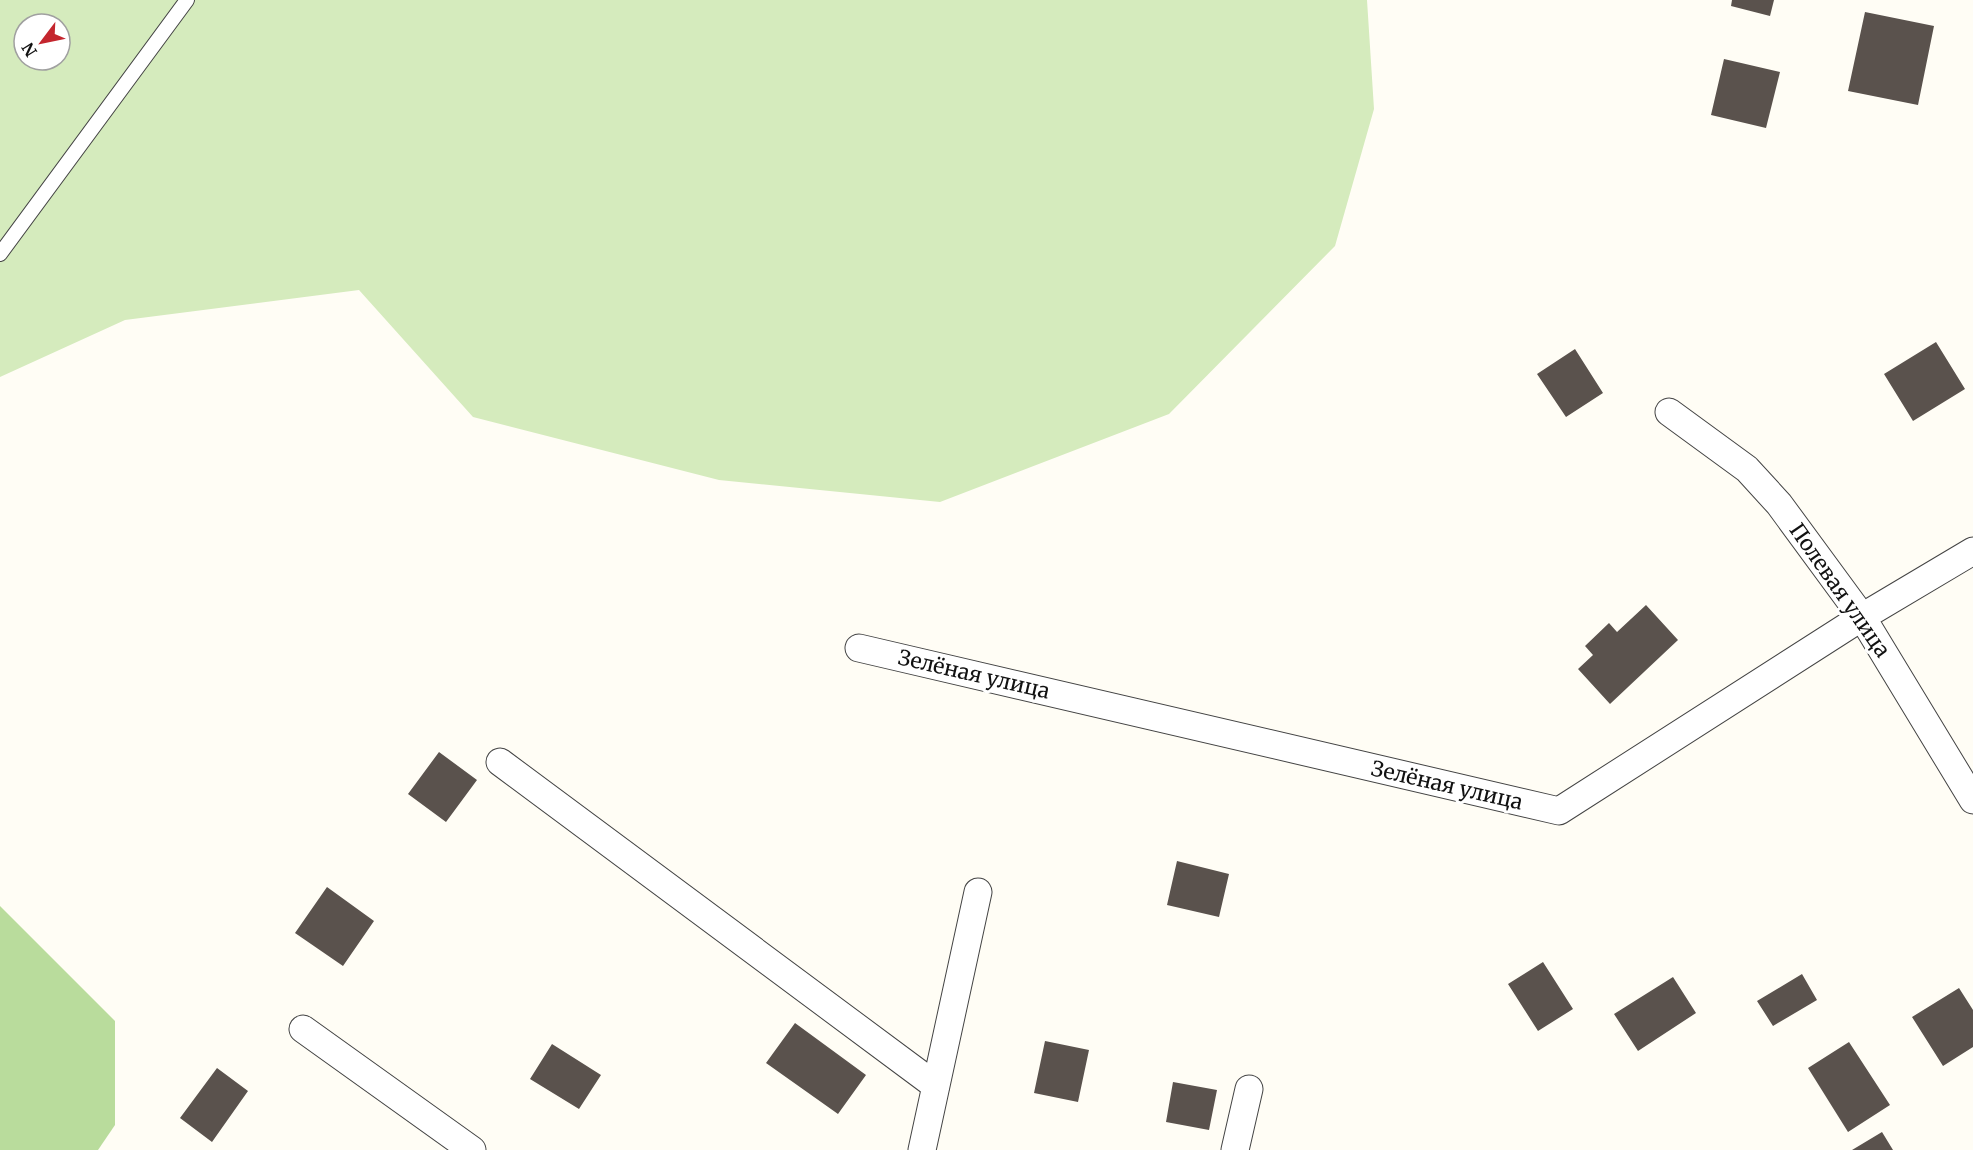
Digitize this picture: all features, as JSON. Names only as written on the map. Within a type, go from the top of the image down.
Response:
[{"type":"street","name":"Полевая улица","points":[[1669,412],[1747,469],[1779,504],[1863,617],[1973,800]]},
{"type":"street","name":"Зелёная улица","points":[[859,648],[1559,811],[1863,617],[1973,551]]},
{"type":"street","points":[[500,762],[936,1086]]},
{"type":"street","points":[[922,1150],[978,892]]},
{"type":"street","points":[[303,1029],[472,1150]]},
{"type":"street","points":[[1235,1150],[1249,1089]]},
{"type":"lane","points":[[0,254],[188,0]]},
{"type":"green space","points":[[0,0],[1367,0],[1374,109],[1335,246],[1169,414],[940,502],[719,480],[473,417],[359,290],[125,320],[0,377]]},
{"type":"green space","points":[[0,906],[115,1021],[115,1125],[98,1150],[0,1150]]},
{"type":"building","points":[[1732,0],[1774,0],[1770,16],[1731,6]]},
{"type":"building","points":[[1865,12],[1934,26],[1918,105],[1848,91]]},
{"type":"building","points":[[1724,59],[1780,72],[1766,128],[1711,115]]},
{"type":"building","points":[[1936,342],[1965,389],[1913,421],[1884,374]]},
{"type":"building","points":[[1575,349],[1603,393],[1566,417],[1537,374]]},
{"type":"building","points":[[1646,605],[1678,640],[1610,704],[1578,669],[1593,655],[1585,646],[1609,623],[1617,632]]},
{"type":"building","points":[[439,752],[477,780],[446,822],[408,794]]},
{"type":"building","points":[[1177,861],[1229,874],[1219,917],[1167,905]]},
{"type":"building","points":[[327,887],[374,921],[343,966],[295,933]]},
{"type":"building","points":[[1543,962],[1573,1009],[1538,1031],[1508,984]]},
{"type":"building","points":[[1802,974],[1817,1000],[1773,1026],[1757,1001]]},
{"type":"building","points":[[1673,977],[1696,1013],[1638,1051],[1614,1014]]},
{"type":"building","points":[[1959,988],[1973,1010],[1973,1047],[1943,1066],[1912,1017]]},
{"type":"building","points":[[795,1023],[866,1075],[838,1114],[766,1063]]},
{"type":"building","points":[[1045,1041],[1089,1050],[1078,1102],[1034,1093]]},
{"type":"building","points":[[1849,1042],[1890,1105],[1848,1132],[1808,1068]]},
{"type":"building","points":[[552,1044],[601,1075],[579,1109],[530,1079]]},
{"type":"building","points":[[217,1068],[248,1091],[212,1142],[180,1118]]},
{"type":"building","points":[[1173,1082],[1217,1090],[1209,1130],[1166,1122]]},
{"type":"building","points":[[1882,1132],[1893,1150],[1852,1150]]}]
